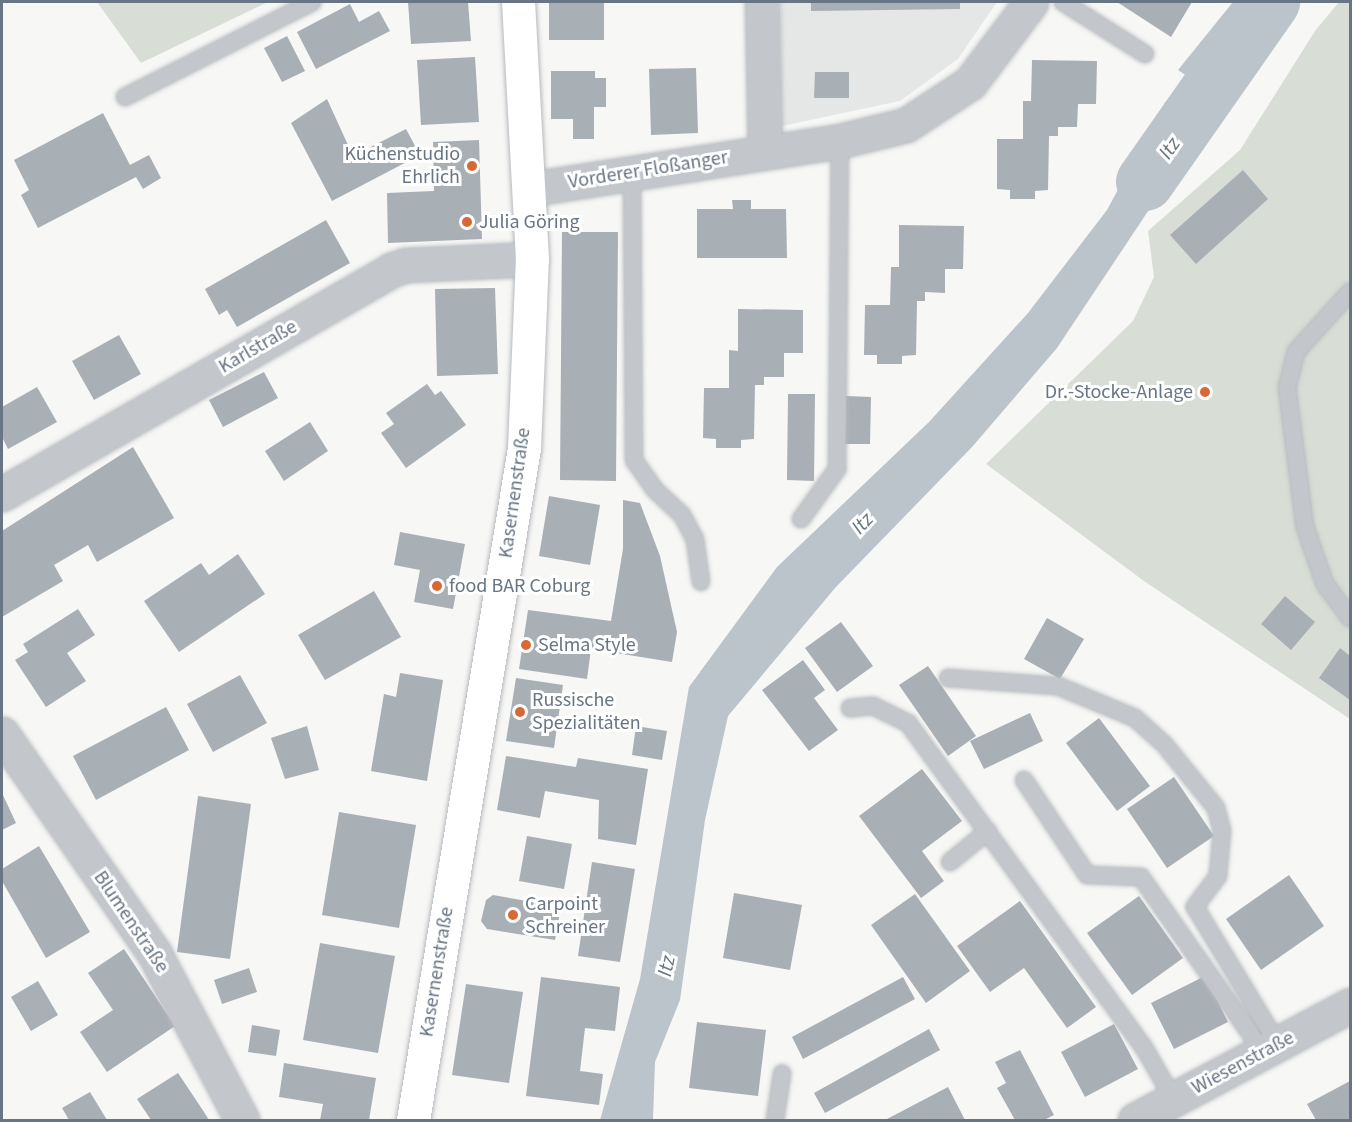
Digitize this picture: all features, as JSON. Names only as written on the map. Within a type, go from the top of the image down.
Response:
[{"type":"street","name":"Kasernenstraße","points":[[413,1120],[524,448],[532,259],[530,189],[518,2]]},
{"type":"street","points":[[762,2],[765,152]]},
{"type":"street","name":"Vorderer Floßanger","points":[[530,189],[840,141],[906,125],[951,99],[970,83],[1031,2]]},
{"type":"street","name":"Karlstraße","points":[[2,494],[391,270],[405,265],[532,259]]},
{"type":"street","name":"Blumenstraße","points":[[2,734],[154,953],[242,1120]]},
{"type":"street","name":"Wiesenstraße","points":[[1135,1120],[1350,1005]]},
{"type":"lane","points":[[125,97],[312,2]]},
{"type":"lane","points":[[1063,2],[1145,54]]},
{"type":"lane","points":[[801,519],[837,469],[840,141]]},
{"type":"lane","points":[[632,172],[634,460],[682,515],[695,539],[701,582]]},
{"type":"lane","points":[[1350,292],[1296,352],[1287,387],[1305,527],[1325,584],[1350,618]]},
{"type":"lane","points":[[948,678],[1058,686],[1135,718],[1164,744],[1216,808],[1222,830],[1218,876],[1195,907],[1271,1048]]},
{"type":"lane","points":[[850,708],[873,706],[908,723],[1143,1046],[1174,1100]]},
{"type":"lane","points":[[1024,780],[1087,874],[1141,877],[1271,1048]]},
{"type":"lane","points":[[950,862],[988,831]]},
{"type":"lane","points":[[775,1120],[782,1074]]},
{"type":"shaded area","points":[[97,2],[268,2],[141,63]]},
{"type":"shaded area","points":[[781,2],[997,2],[958,59],[900,101],[782,126]]},
{"type":"shaded area","name":"Dr.-Stocke-Anlage","points":[[1339,2],[1350,2],[1350,719],[1144,581],[986,464],[1133,321],[1154,277],[1148,231],[1240,150],[1315,31]]},
{"type":"water","points":[[1233,2],[1295,2],[1224,101],[1178,70]]},
{"type":"water","points":[[1166,101],[1206,124],[1057,348],[972,447],[835,588],[728,716],[705,820],[680,1000],[655,1062],[653,1120],[600,1120],[640,979],[689,687],[777,567],[929,422],[1028,313],[1107,210]]},
{"type":"building","points":[[408,2],[468,2],[471,41],[411,44]]},
{"type":"building","points":[[549,2],[604,2],[604,40],[549,40]]},
{"type":"building","points":[[811,2],[960,2],[960,9],[811,11]]},
{"type":"building","points":[[1117,2],[1192,2],[1171,37]]},
{"type":"building","points":[[350,4],[359,22],[379,11],[390,31],[316,69],[297,32]]},
{"type":"building","points":[[287,36],[305,71],[282,82],[264,48]]},
{"type":"building","points":[[475,57],[479,122],[421,125],[417,60]]},
{"type":"building","points":[[1032,60],[1097,61],[1096,104],[1078,104],[1077,127],[1058,127],[1058,136],[1049,136],[1048,190],[1035,191],[1035,199],[1010,199],[1010,190],[997,189],[997,139],[1023,139],[1023,101],[1031,101]]},
{"type":"building","points":[[696,68],[698,133],[651,135],[649,69]]},
{"type":"building","points":[[551,71],[595,71],[595,78],[606,78],[606,107],[594,107],[594,139],[573,139],[573,119],[551,119]]},
{"type":"building","points":[[815,72],[849,72],[849,98],[814,98]]},
{"type":"building","points":[[327,99],[353,156],[406,129],[420,155],[332,201],[291,123]]},
{"type":"building","points":[[103,113],[130,165],[149,155],[161,178],[143,189],[136,177],[38,228],[21,195],[29,190],[14,160]]},
{"type":"building","points":[[479,140],[482,239],[388,243],[387,193],[434,191],[433,142]]},
{"type":"building","points":[[1243,170],[1268,199],[1196,264],[1170,235]]},
{"type":"building","points":[[732,200],[751,200],[751,209],[786,209],[787,258],[697,258],[697,209],[733,209]]},
{"type":"building","points":[[326,220],[350,263],[237,327],[227,310],[219,315],[205,289]]},
{"type":"building","points":[[899,225],[964,226],[963,269],[945,269],[945,293],[925,292],[925,301],[917,301],[916,355],[902,356],[902,364],[877,364],[877,355],[864,355],[865,305],[890,305],[891,267],[899,267]]},
{"type":"building","points":[[562,232],[618,232],[616,481],[560,480]]},
{"type":"building","points":[[495,288],[498,374],[437,376],[435,289]]},
{"type":"building","points":[[738,309],[803,310],[803,353],[784,353],[784,377],[764,377],[764,385],[755,385],[754,439],[741,440],[741,448],[716,448],[716,439],[703,438],[704,388],[729,388],[729,350],[738,351]]},
{"type":"building","points":[[119,335],[141,374],[94,400],[72,361]]},
{"type":"building","points":[[264,372],[278,398],[223,427],[209,400]]},
{"type":"building","points":[[427,384],[435,395],[441,391],[466,425],[406,468],[381,433],[394,424],[386,413]]},
{"type":"building","points":[[37,387],[57,422],[8,449],[2,437],[2,407]]},
{"type":"building","points":[[788,394],[815,394],[814,481],[787,480]]},
{"type":"building","points":[[846,396],[871,397],[870,444],[845,444]]},
{"type":"building","points":[[310,422],[328,451],[284,481],[265,451]]},
{"type":"building","points":[[133,447],[174,518],[97,562],[88,545],[54,565],[63,581],[2,617],[2,531]]},
{"type":"building","points":[[549,496],[600,505],[590,565],[539,556]]},
{"type":"building","points":[[623,500],[640,503],[660,556],[677,632],[672,662],[591,649],[587,679],[519,669],[528,610],[611,621],[623,549]]},
{"type":"building","name":"food BAR Coburg","points":[[400,532],[465,544],[453,609],[414,602],[420,570],[394,565]]},
{"type":"building","points":[[238,554],[265,594],[179,652],[144,601],[201,563],[209,575]]},
{"type":"building","points":[[374,591],[401,637],[325,680],[298,635]]},
{"type":"building","points":[[1285,596],[1315,622],[1291,650],[1261,624]]},
{"type":"building","points":[[78,609],[95,635],[67,653],[86,681],[46,707],[15,660],[28,652],[23,644]]},
{"type":"building","points":[[1047,618],[1084,639],[1060,679],[1024,659]]},
{"type":"building","points":[[841,622],[873,666],[837,692],[805,648]]},
{"type":"building","points":[[1340,648],[1350,656],[1350,700],[1319,678]]},
{"type":"building","points":[[803,660],[825,690],[814,698],[838,730],[809,751],[762,690]]},
{"type":"building","points":[[928,666],[976,736],[948,756],[899,685]]},
{"type":"building","points":[[400,673],[443,680],[427,781],[371,771],[384,694],[396,697]]},
{"type":"building","points":[[240,675],[267,723],[213,752],[187,704]]},
{"type":"building","points":[[516,678],[563,685],[554,748],[506,741]]},
{"type":"building","points":[[166,707],[189,750],[96,800],[73,756]]},
{"type":"building","points":[[1030,713],[1043,741],[984,769],[970,741]]},
{"type":"building","points":[[1099,718],[1150,786],[1117,811],[1066,743]]},
{"type":"building","points":[[307,726],[319,770],[285,779],[271,738]]},
{"type":"building","points":[[636,726],[667,731],[662,760],[632,755]]},
{"type":"building","points":[[506,756],[576,767],[578,758],[648,769],[636,845],[598,839],[599,800],[545,791],[540,818],[497,810]]},
{"type":"building","points":[[922,769],[962,821],[922,851],[944,881],[921,898],[859,816]]},
{"type":"building","points":[[1174,777],[1214,836],[1167,868],[1127,809]]},
{"type":"building","points":[[2,793],[16,823],[2,830]]},
{"type":"building","points":[[198,796],[251,804],[230,959],[177,952]]},
{"type":"building","points":[[339,812],[416,825],[399,928],[322,915]]},
{"type":"building","points":[[527,836],[572,844],[564,889],[519,881]]},
{"type":"building","points":[[39,846],[90,932],[46,958],[2,881],[2,869]]},
{"type":"building","points":[[592,862],[635,869],[620,962],[578,956]]},
{"type":"building","points":[[1289,875],[1324,926],[1261,970],[1226,919]]},
{"type":"building","points":[[734,893],[802,905],[790,970],[723,958]]},
{"type":"building","points":[[915,894],[970,971],[926,1003],[871,925]]},
{"type":"building","points":[[493,895],[561,907],[555,940],[487,929],[481,921],[486,900]]},
{"type":"building","points":[[1139,896],[1183,958],[1132,995],[1087,933]]},
{"type":"building","points":[[1020,901],[1096,1007],[1067,1028],[1024,968],[990,992],[957,946]]},
{"type":"building","points":[[320,943],[395,956],[378,1053],[303,1040]]},
{"type":"building","points":[[124,949],[175,1026],[107,1072],[80,1032],[113,1010],[88,973]]},
{"type":"building","points":[[249,968],[257,992],[222,1004],[214,980]]},
{"type":"building","points":[[1205,976],[1228,1022],[1174,1049],[1151,1003]]},
{"type":"building","points":[[541,977],[620,987],[615,1031],[585,1028],[580,1071],[603,1074],[599,1105],[526,1096]]},
{"type":"building","points":[[903,977],[915,999],[803,1059],[792,1037]]},
{"type":"building","points":[[38,981],[58,1015],[31,1031],[11,997]]},
{"type":"building","points":[[466,984],[523,992],[509,1083],[452,1075]]},
{"type":"building","points":[[697,1022],[766,1030],[758,1096],[689,1088]]},
{"type":"building","points":[[1114,1024],[1138,1069],[1085,1097],[1061,1052]]},
{"type":"building","points":[[252,1025],[280,1030],[276,1056],[248,1052]]},
{"type":"building","points":[[929,1029],[940,1050],[825,1113],[814,1093]]},
{"type":"building","points":[[1020,1050],[1054,1115],[1044,1120],[1015,1120],[997,1088],[1006,1083],[995,1062]]},
{"type":"building","points":[[284,1063],[376,1078],[369,1120],[320,1120],[323,1104],[279,1097]]},
{"type":"building","points":[[178,1073],[209,1120],[151,1120],[137,1099]]},
{"type":"building","points":[[1350,1081],[1350,1120],[1316,1120],[1307,1104]]},
{"type":"building","points":[[948,1087],[965,1120],[885,1120],[908,1108]]},
{"type":"building","points":[[90,1092],[107,1120],[69,1120],[62,1108]]},
{"type":"waterway","name":"Itz","points":[[1145,182],[1271,2]]},
{"type":"place","name":"Küchenstudio Ehrlich","points":[[472,166]]},
{"type":"place","name":"Julia Göring","points":[[467,222]]},
{"type":"place","name":"Dr.-Stocke-Anlage","points":[[1205,392]]},
{"type":"place","name":"food BAR Coburg","points":[[437,586]]},
{"type":"place","name":"Selma Style","points":[[526,645]]},
{"type":"place","name":"Russische Spezialitäten","points":[[520,712]]},
{"type":"place","name":"Carpoint Schreiner","points":[[513,915]]}]
